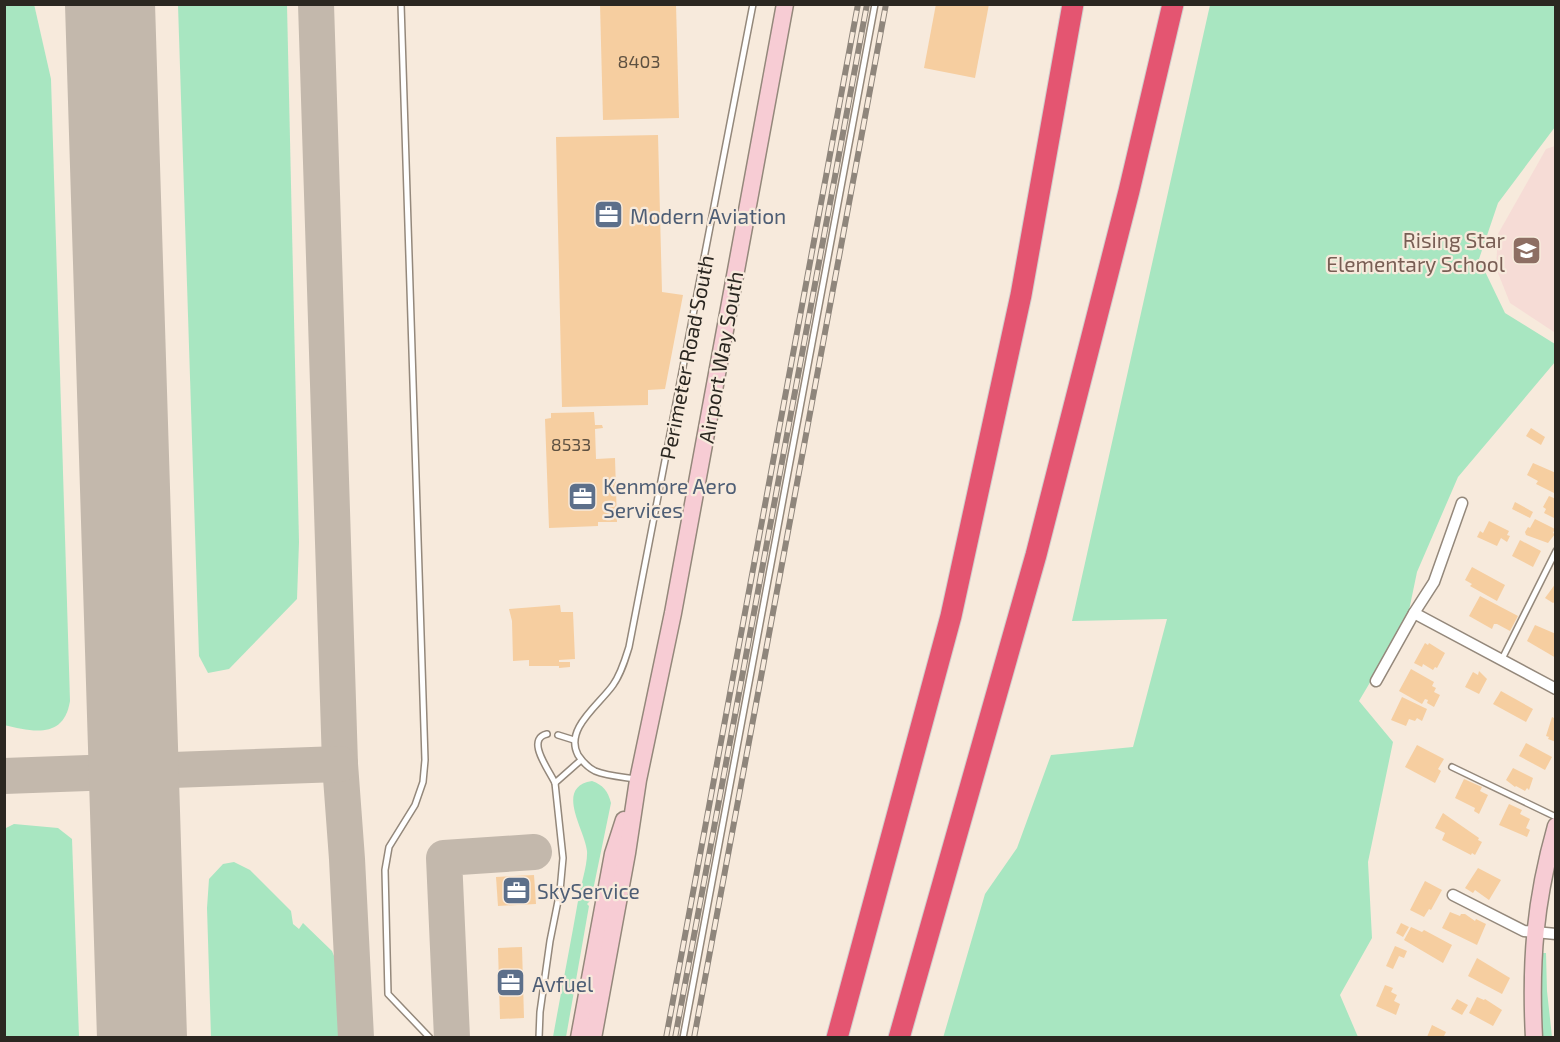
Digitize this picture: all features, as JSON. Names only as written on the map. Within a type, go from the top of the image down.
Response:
[{"type":"highway","points":[[837,1038],[951,616],[1021,295],[1073,4]]},
{"type":"highway","points":[[899,1038],[1036,555],[1129,191],[1173,4]]},
{"type":"main road","name":"Airport Way South","points":[[593,1038],[627,854],[638,780],[675,601],[785,4]]},
{"type":"main road","name":"Airport Way South","points":[[579,1038],[613,854],[638,780]]},
{"type":"main road","points":[[1534,1038],[1532,994],[1534,933],[1539,898],[1556,826]]},
{"type":"street","points":[[1376,681],[1434,582],[1462,503]]},
{"type":"street","points":[[1414,613],[1556,689]]},
{"type":"street","points":[[1453,895],[1515,928],[1534,933],[1556,934]]},
{"type":"lane","points":[[401,4],[425,760],[423,782],[415,805],[389,846],[385,870],[385,905],[388,994],[430,1038]]},
{"type":"lane","name":"Perimeter Road South","points":[[574,740],[589,713],[613,684],[629,647],[753,4]]},
{"type":"lane","points":[[683,1038],[875,4]]},
{"type":"lane","points":[[1502,659],[1556,551]]},
{"type":"lane","points":[[539,1038],[548,953],[560,891],[563,858],[555,783],[537,746],[541,735],[547,734]]},
{"type":"lane","points":[[558,735],[574,740],[574,748],[581,760],[595,771],[638,780]]},
{"type":"lane","points":[[555,783],[581,760]]},
{"type":"lane","points":[[1452,767],[1556,817]]},
{"type":"shaded area","name":"Rising Star Elementary School","points":[[1555,146],[1556,328],[1554,332],[1510,303],[1496,268],[1498,234],[1546,149]]},
{"type":"green space","points":[[34,4],[51,79],[70,701],[67,713],[61,722],[46,730],[36,731],[4,725],[4,5]]},
{"type":"green space","points":[[178,5],[287,5],[299,542],[297,599],[229,669],[208,673],[199,656]]},
{"type":"green space","points":[[1210,5],[1555,5],[1555,127],[1498,203],[1479,259],[1505,313],[1555,344],[1555,362],[1458,477],[1417,572],[1407,620],[1359,701],[1393,742],[1368,862],[1372,938],[1340,995],[1358,1037],[943,1038],[985,894],[1017,848],[1051,755],[1133,747],[1167,619],[1072,621]]},
{"type":"green space","points":[[592,781],[605,789],[611,803],[591,900],[587,904],[589,906],[566,1037],[553,1037],[587,856],[573,800],[575,792],[581,785]]},
{"type":"green space","points":[[14,824],[58,828],[72,839],[79,1037],[5,1037],[4,829]]},
{"type":"green space","points":[[234,862],[250,870],[291,911],[293,924],[299,929],[303,923],[332,951],[342,976],[344,1037],[211,1037],[207,908],[209,879],[223,864]]},
{"type":"green space","points":[[1540,953],[1546,953],[1552,1037],[1541,1037]]},
{"type":"building","points":[[600,4],[676,4],[679,118],[603,120]]},
{"type":"building","points":[[936,4],[989,4],[975,78],[924,68]]},
{"type":"building","name":"Modern Aviation","points":[[658,135],[662,292],[683,295],[665,389],[648,390],[648,405],[562,407],[556,137]]},
{"type":"building","points":[[594,412],[595,425],[602,425],[603,428],[595,429],[596,459],[615,458],[617,522],[598,522],[598,526],[549,528],[545,419],[551,418],[551,413]]},
{"type":"building","points":[[1531,428],[1545,437],[1541,445],[1526,436]]},
{"type":"building","points":[[1533,463],[1556,473],[1556,494],[1536,484],[1538,481],[1527,475]]},
{"type":"building","points":[[1549,496],[1556,499],[1556,519],[1544,513],[1546,509],[1543,507]]},
{"type":"building","points":[[1515,502],[1533,512],[1530,518],[1512,509]]},
{"type":"building","points":[[1535,519],[1555,529],[1553,533],[1555,534],[1548,543],[1526,535],[1525,532]]},
{"type":"building","points":[[1489,521],[1509,531],[1507,535],[1510,536],[1507,542],[1501,538],[1497,546],[1477,537],[1480,531],[1483,533]]},
{"type":"building","points":[[1520,540],[1541,551],[1533,567],[1512,556]]},
{"type":"building","points":[[1472,567],[1505,585],[1497,601],[1470,586],[1472,584],[1465,580]]},
{"type":"building","points":[[1556,583],[1556,601],[1553,603],[1545,598]]},
{"type":"building","points":[[1480,596],[1518,616],[1510,631],[1497,624],[1494,624],[1492,629],[1469,616]]},
{"type":"building","points":[[560,605],[561,612],[573,612],[575,659],[559,660],[559,662],[570,662],[570,667],[529,666],[529,660],[513,661],[512,621],[509,609]]},
{"type":"building","points":[[1535,625],[1556,634],[1556,658],[1527,641]]},
{"type":"building","points":[[1425,643],[1445,653],[1437,668],[1433,670],[1423,664],[1422,667],[1414,663]]},
{"type":"building","points":[[1411,669],[1434,682],[1432,686],[1436,688],[1434,692],[1440,695],[1434,707],[1427,703],[1428,700],[1425,699],[1422,704],[1399,691]]},
{"type":"building","points":[[1479,671],[1487,679],[1479,694],[1465,687],[1473,672],[1478,675]]},
{"type":"building","points":[[1501,691],[1533,709],[1526,722],[1493,704]]},
{"type":"building","points":[[1402,697],[1427,709],[1422,721],[1417,718],[1415,721],[1409,719],[1406,726],[1391,720]]},
{"type":"building","points":[[1552,717],[1556,719],[1556,742],[1546,736]]},
{"type":"building","points":[[1526,743],[1552,757],[1545,770],[1519,756]]},
{"type":"building","points":[[1417,745],[1444,759],[1438,769],[1441,771],[1435,783],[1405,767]]},
{"type":"building","points":[[1513,768],[1533,778],[1529,790],[1527,788],[1525,791],[1515,787],[1506,780]]},
{"type":"building","points":[[1464,779],[1482,787],[1480,791],[1488,795],[1479,814],[1474,811],[1475,808],[1455,798]]},
{"type":"building","points":[[1509,804],[1522,810],[1520,814],[1530,819],[1526,828],[1530,830],[1527,837],[1499,825]]},
{"type":"building","points":[[1443,813],[1479,838],[1478,840],[1482,842],[1475,855],[1442,840],[1445,833],[1435,828]]},
{"type":"building","points":[[1478,868],[1501,880],[1489,900],[1475,890],[1473,893],[1465,888]]},
{"type":"building","name":"SkyService","points":[[534,875],[536,904],[498,906],[496,877]]},
{"type":"building","points":[[1425,881],[1442,890],[1431,910],[1429,909],[1424,917],[1410,910]]},
{"type":"building","points":[[1450,912],[1460,916],[1465,914],[1475,921],[1476,919],[1486,924],[1477,945],[1442,928]]},
{"type":"building","points":[[1401,923],[1409,927],[1403,937],[1396,933]]},
{"type":"building","points":[[1411,927],[1422,932],[1424,930],[1452,945],[1443,963],[1404,940]]},
{"type":"building","points":[[1395,946],[1407,951],[1404,958],[1399,956],[1393,969],[1386,966]]},
{"type":"building","name":"Avfuel","points":[[522,947],[524,1018],[500,1019],[498,948]]},
{"type":"building","points":[[1477,958],[1510,978],[1502,994],[1468,976]]},
{"type":"building","points":[[1385,985],[1393,988],[1391,992],[1397,995],[1394,1001],[1400,1004],[1396,1015],[1376,1006]]},
{"type":"building","points":[[1477,997],[1485,999],[1502,1010],[1493,1026],[1469,1013]]},
{"type":"building","points":[[1457,999],[1468,1005],[1462,1015],[1451,1009]]},
{"type":"building","points":[[1432,1025],[1446,1032],[1443,1038],[1427,1037]]},
{"type":"taxiway","points":[[316,4],[340,764],[356,1038]]},
{"type":"taxiway","points":[[4,776],[340,764]]},
{"type":"taxiway","points":[[452,1038],[444,858],[534,852]]},
{"type":"runway","points":[[110,4],[142,1038]]},
{"type":"railway","points":[[666,1038],[858,4]]},
{"type":"railway","points":[[675,1038],[867,4]]},
{"type":"railway","points":[[694,1038],[886,4]]},
{"type":"place","name":"Modern Aviation","points":[[609,215]]},
{"type":"place","name":"Rising Star Elementary School","points":[[1526,251]]},
{"type":"place","name":"Kenmore Aero Services","points":[[582,497]]},
{"type":"place","name":"SkyService","points":[[516,890]]},
{"type":"place","name":"Avfuel","points":[[511,983]]}]
